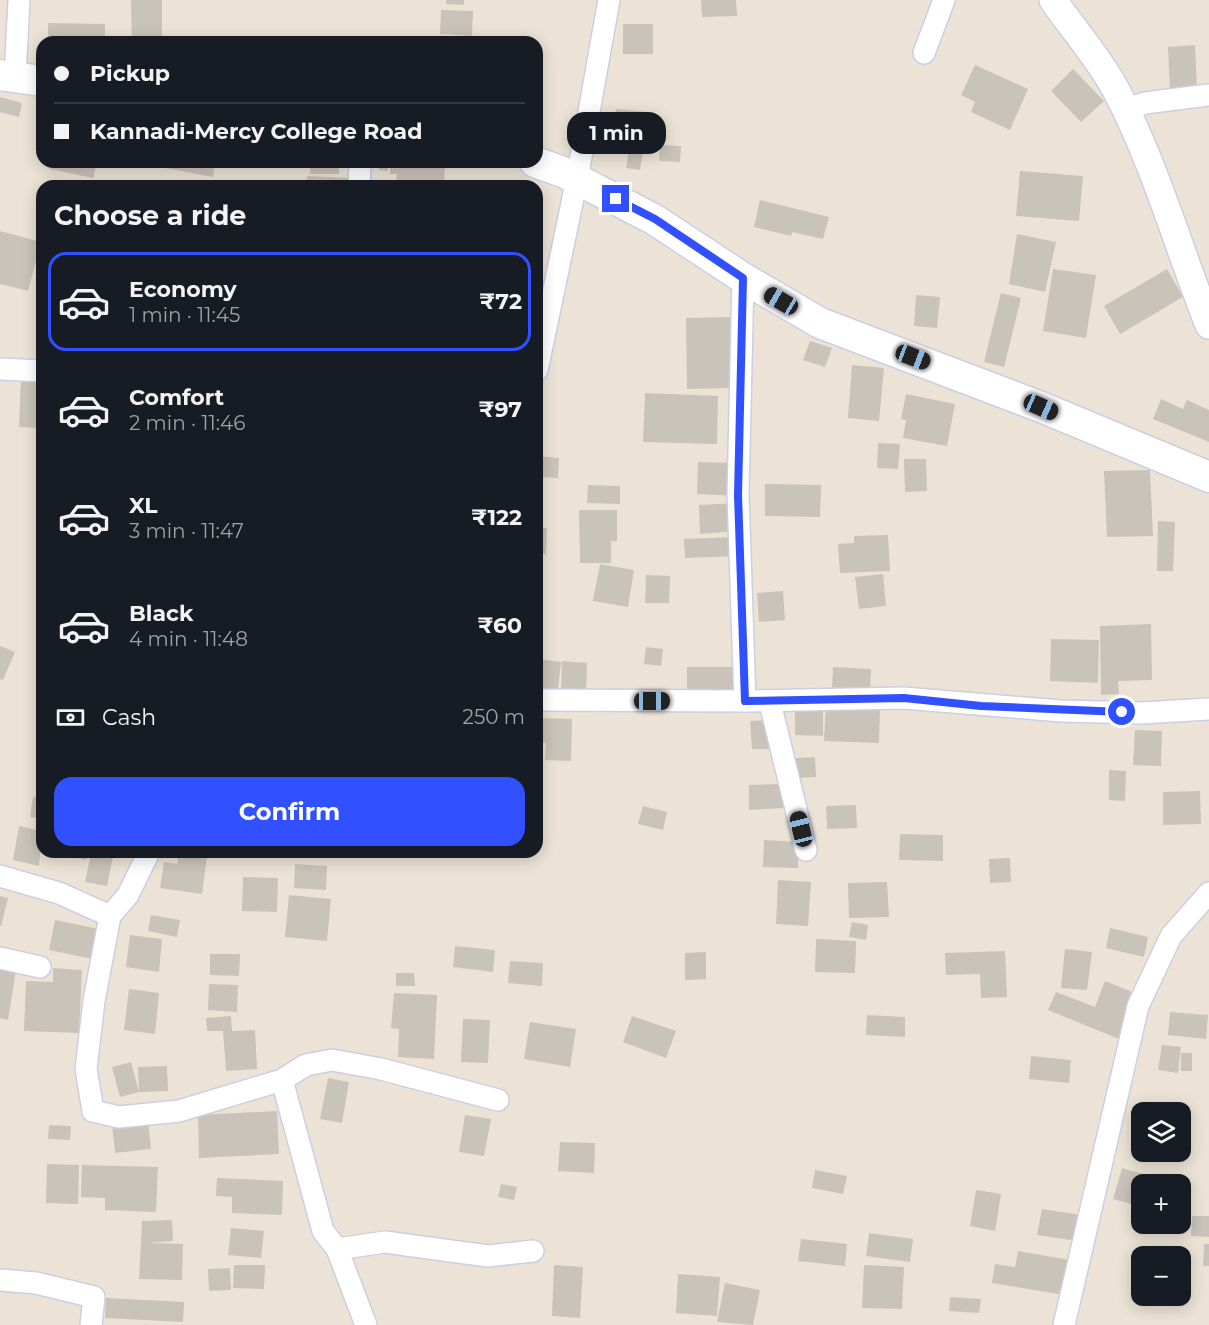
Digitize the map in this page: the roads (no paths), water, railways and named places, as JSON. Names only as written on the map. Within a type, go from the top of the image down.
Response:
[{"type":"main road","points":[[543,165],[577,179],[655,219],[743,278],[820,323],[1041,407],[1209,477]]},
{"type":"street","points":[[19,78],[20,0]]},
{"type":"street","points":[[543,341],[577,179],[609,0]]},
{"type":"street","points":[[924,53],[944,0]]},
{"type":"street","points":[[1053,0],[1116,89],[1152,169],[1183,260],[1209,325]]},
{"type":"street","points":[[1125,111],[1145,103],[1209,95]]},
{"type":"street","points":[[743,278],[738,495],[745,701]]},
{"type":"street","points":[[0,369],[36,371]]},
{"type":"street","points":[[543,700],[770,703],[904,698],[1061,711],[1142,713],[1209,710]]},
{"type":"street","points":[[770,703],[806,850]]},
{"type":"street","points":[[146,858],[128,895],[111,916],[94,1001],[86,1069],[93,1112],[119,1117],[179,1112],[282,1080],[306,1065],[332,1060],[381,1069],[498,1100]]},
{"type":"street","points":[[0,876],[59,893],[111,916]]},
{"type":"street","points":[[1064,1325],[1138,1006],[1171,936],[1209,893]]},
{"type":"street","points":[[0,958],[40,967]]},
{"type":"street","points":[[282,1080],[323,1231],[336,1249],[366,1325]]},
{"type":"street","points":[[336,1249],[385,1242],[488,1256],[533,1251]]},
{"type":"street","points":[[0,1280],[36,1283],[94,1297],[91,1325]]}]
